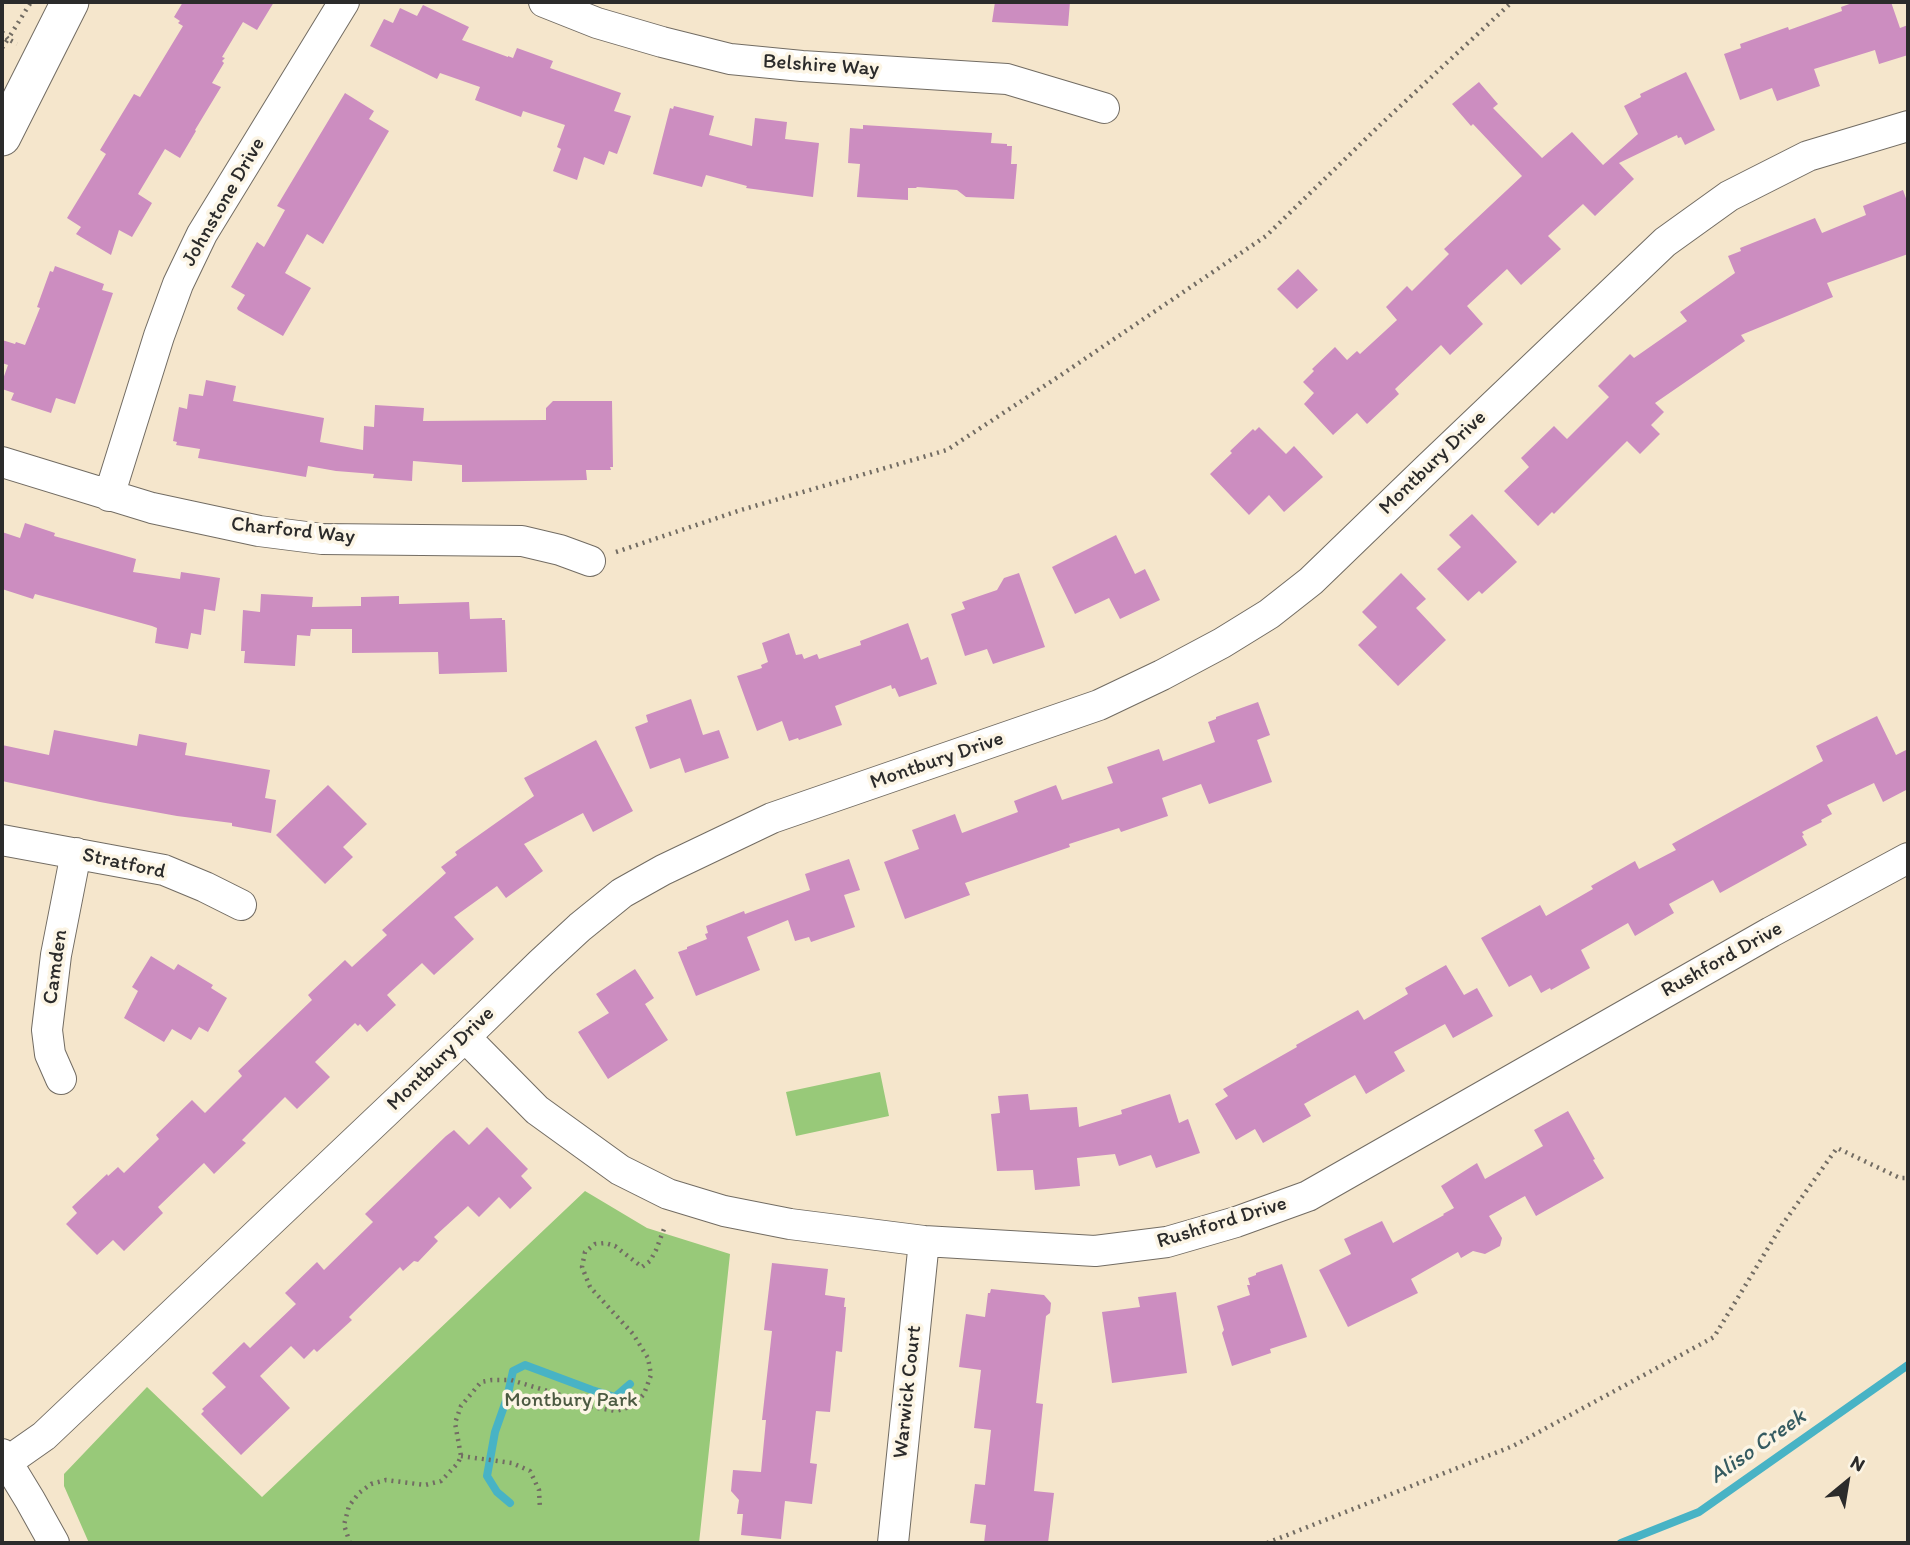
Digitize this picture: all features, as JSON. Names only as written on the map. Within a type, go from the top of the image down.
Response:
[{"type":"street","points":[[2,137],[70,2]]},
{"type":"street","name":"Johnstone Drive","points":[[109,496],[178,284],[202,234],[344,2]]},
{"type":"street","name":"Belshire Way","points":[[544,2],[597,23],[662,43],[730,59],[1007,79],[1104,108]]},
{"type":"street","name":"Montbury Drive","points":[[4,1458],[44,1436],[580,927],[622,894],[663,870],[772,818],[1099,705],[1222,643],[1269,614],[1311,581],[1665,243],[1729,196],[1808,156],[1908,125]]},
{"type":"street","name":"Charford Way","points":[[2,462],[152,508],[258,531],[322,539],[522,541],[590,561]]},
{"type":"street","name":"Stratford","points":[[2,840],[164,870],[240,905]]},
{"type":"street","name":"Camden","points":[[61,1079],[50,1054],[47,1030],[56,955],[76,853]]},
{"type":"street","name":"Rushford Drive","points":[[465,1037],[537,1111],[620,1170],[668,1194],[724,1211],[790,1224],[924,1241],[1018,1248],[1107,1250],[1167,1242],[1236,1222],[1308,1196],[1759,939],[1908,858]]},
{"type":"street","name":"Warwick Court","points":[[893,1543],[924,1241]]},
{"type":"street","points":[[4,1458],[54,1543]]},
{"type":"path","points":[[2,32],[8,40],[31,2]]},
{"type":"path","points":[[590,561],[741,510],[947,450],[1266,236],[1512,2]]},
{"type":"path","points":[[1267,1543],[1513,1446],[1714,1337],[1782,1225],[1837,1148],[1900,1178],[1908,1178]]},
{"type":"path","points":[[350,1543],[344,1525],[349,1506],[359,1493],[371,1484],[386,1480],[425,1485],[441,1481],[458,1463],[461,1456],[455,1423],[460,1406],[481,1382],[511,1380],[616,1411],[633,1406],[644,1394],[651,1375],[648,1358],[633,1334],[590,1287],[582,1267],[585,1252],[595,1244],[605,1243],[615,1246],[642,1267],[650,1261],[664,1229]]},
{"type":"path","points":[[461,1456],[512,1463],[530,1471],[539,1490],[540,1509]]},
{"type":"green space","points":[[880,1072],[889,1116],[796,1136],[786,1092]]},
{"type":"green space","name":"Montbury Park","points":[[585,1191],[647,1228],[730,1254],[699,1543],[89,1543],[64,1486],[64,1474],[147,1387],[262,1497]]},
{"type":"building","points":[[183,2],[274,2],[257,30],[243,22],[222,57],[225,58],[222,61],[224,63],[212,83],[221,87],[180,158],[165,149],[138,194],[152,203],[132,237],[119,230],[111,255],[76,234],[81,227],[67,218],[106,154],[100,150],[134,94],[140,97],[183,26],[174,17]]},
{"type":"building","points":[[995,2],[1070,2],[1068,26],[992,22]]},
{"type":"building","points":[[1855,2],[1891,2],[1900,28],[1908,25],[1908,55],[1879,64],[1875,50],[1814,69],[1820,86],[1777,101],[1772,88],[1740,100],[1724,54],[1741,48],[1740,44],[1842,11],[1841,7]]},
{"type":"building","points":[[423,5],[469,27],[462,40],[513,58],[517,48],[553,61],[550,68],[621,93],[614,111],[631,116],[617,154],[609,151],[604,165],[584,157],[577,180],[553,171],[561,149],[557,147],[565,125],[523,111],[521,117],[475,100],[480,87],[440,73],[437,79],[370,46],[384,19],[393,23],[400,8],[417,16]]},
{"type":"building","points":[[1686,72],[1715,130],[1685,145],[1677,135],[1619,163],[1634,179],[1595,216],[1583,204],[1548,236],[1561,249],[1521,285],[1507,269],[1467,306],[1483,324],[1450,355],[1441,345],[1395,389],[1399,394],[1367,424],[1357,413],[1333,435],[1304,404],[1314,393],[1303,382],[1314,371],[1312,369],[1335,347],[1347,360],[1357,351],[1360,354],[1397,320],[1386,307],[1407,286],[1412,291],[1449,254],[1444,249],[1522,176],[1452,104],[1479,82],[1498,104],[1493,108],[1542,158],[1572,132],[1603,165],[1638,134],[1624,106],[1641,97],[1640,94]]},
{"type":"building","points":[[345,93],[374,111],[369,119],[389,131],[323,244],[307,234],[285,273],[311,288],[283,336],[238,310],[245,295],[231,287],[257,242],[264,247],[285,210],[277,206]]},
{"type":"building","points":[[674,106],[714,116],[709,135],[752,146],[755,118],[787,122],[785,139],[819,143],[813,197],[746,188],[747,186],[706,175],[702,187],[653,174],[670,108],[673,109]]},
{"type":"building","points":[[863,125],[992,133],[991,143],[1012,146],[1011,164],[1017,164],[1014,199],[966,197],[957,190],[917,187],[908,188],[908,200],[857,197],[860,164],[848,163],[850,128],[863,129]]},
{"type":"building","points":[[1903,190],[1908,204],[1908,254],[1827,283],[1833,297],[1741,335],[1745,341],[1655,403],[1664,412],[1651,425],[1660,434],[1640,454],[1627,441],[1554,514],[1552,512],[1538,526],[1504,491],[1529,467],[1521,458],[1554,426],[1567,439],[1609,397],[1598,386],[1630,354],[1634,358],[1687,321],[1680,312],[1735,273],[1728,256],[1741,251],[1740,248],[1815,218],[1822,233],[1866,215],[1863,206]]},
{"type":"building","points":[[55,266],[104,284],[102,290],[113,293],[75,404],[56,398],[51,413],[11,400],[14,393],[2,389],[8,365],[2,363],[2,340],[25,345],[40,308],[37,307],[50,271],[53,272]]},
{"type":"building","points":[[1298,269],[1318,290],[1297,309],[1277,289]]},
{"type":"building","points":[[206,380],[236,386],[233,401],[324,418],[320,442],[363,450],[364,426],[374,427],[375,405],[424,408],[423,421],[546,420],[546,408],[553,401],[612,401],[613,467],[610,467],[611,470],[586,470],[587,480],[462,482],[462,465],[413,461],[412,481],[373,478],[374,474],[308,466],[306,477],[198,458],[200,449],[176,445],[177,442],[173,441],[179,407],[187,409],[189,394],[203,396]]},
{"type":"building","points":[[1259,427],[1286,454],[1294,446],[1323,477],[1284,512],[1269,495],[1249,515],[1210,474],[1232,453],[1230,451],[1253,429],[1255,431]]},
{"type":"building","points":[[1472,514],[1517,562],[1482,594],[1479,591],[1468,601],[1437,569],[1461,547],[1449,535]]},
{"type":"building","points":[[25,523],[55,533],[54,536],[136,559],[133,572],[180,579],[181,572],[220,578],[215,611],[204,609],[201,635],[191,633],[188,649],[155,643],[157,628],[152,626],[35,594],[33,599],[2,589],[2,532],[20,538]]},
{"type":"building","points":[[1116,535],[1135,574],[1145,569],[1160,600],[1120,619],[1109,598],[1075,614],[1052,567]]},
{"type":"building","points":[[1019,573],[1045,647],[993,664],[987,649],[965,656],[951,614],[965,609],[962,602],[997,590],[1004,578]]},
{"type":"building","points":[[1401,573],[1426,599],[1416,608],[1446,640],[1398,686],[1358,645],[1377,627],[1362,612]]},
{"type":"building","points":[[261,594],[313,597],[312,607],[361,606],[361,597],[399,596],[399,604],[469,602],[470,619],[505,620],[507,672],[439,674],[438,652],[352,653],[352,629],[311,629],[310,636],[297,635],[295,666],[244,663],[245,651],[241,651],[243,610],[260,612]]},
{"type":"building","points":[[908,623],[921,660],[928,657],[937,684],[899,697],[891,685],[835,706],[842,725],[799,740],[789,741],[782,721],[757,731],[737,676],[762,668],[761,665],[768,662],[762,643],[789,633],[796,655],[802,654],[804,659],[817,654],[819,659],[861,645],[860,641]]},
{"type":"building","points":[[691,699],[703,735],[719,730],[729,758],[685,773],[680,758],[650,769],[635,727],[648,722],[646,715]]},
{"type":"building","points":[[1258,702],[1270,735],[1257,740],[1272,782],[1209,804],[1201,784],[1162,798],[1168,816],[1121,832],[1119,828],[1069,844],[1070,847],[965,883],[970,895],[905,919],[884,862],[919,849],[912,830],[955,814],[962,833],[1018,812],[1014,801],[1056,785],[1062,800],[1113,783],[1107,767],[1159,749],[1163,761],[1215,742],[1208,722]]},
{"type":"building","points":[[1877,716],[1896,755],[1908,749],[1908,789],[1883,802],[1874,783],[1827,805],[1832,814],[1802,832],[1807,845],[1720,893],[1713,880],[1669,904],[1674,913],[1635,936],[1628,923],[1581,950],[1590,968],[1551,990],[1550,988],[1541,993],[1531,975],[1509,987],[1481,938],[1540,905],[1546,916],[1635,861],[1639,869],[1676,850],[1672,844],[1823,761],[1816,746]]},
{"type":"building","points":[[54,730],[137,746],[139,734],[187,743],[185,755],[270,770],[265,798],[276,800],[271,833],[232,826],[232,823],[100,802],[2,781],[2,745],[49,755]]},
{"type":"building","points":[[596,740],[633,811],[593,832],[583,813],[524,844],[543,871],[506,898],[497,886],[454,917],[474,939],[434,975],[422,963],[387,995],[396,1005],[367,1032],[360,1024],[358,1026],[355,1023],[315,1062],[330,1077],[297,1109],[285,1097],[242,1140],[246,1143],[214,1174],[204,1163],[158,1207],[163,1213],[124,1251],[113,1240],[97,1255],[66,1224],[77,1213],[72,1207],[107,1174],[108,1176],[118,1167],[124,1173],[159,1139],[156,1135],[192,1100],[205,1113],[242,1076],[238,1071],[312,1000],[308,995],[345,960],[352,967],[387,935],[382,930],[446,873],[441,867],[457,855],[455,852],[534,796],[524,778]]},
{"type":"building","points":[[328,785],[367,824],[343,847],[353,857],[325,884],[276,835]]},
{"type":"building","points":[[849,859],[860,890],[844,895],[855,927],[811,942],[809,937],[795,941],[788,920],[747,937],[760,970],[696,996],[678,952],[707,939],[706,926],[810,890],[805,874]]},
{"type":"building","points":[[151,956],[174,970],[178,964],[213,985],[211,988],[227,998],[208,1032],[199,1027],[191,1040],[172,1029],[164,1042],[124,1018],[138,991],[132,987]]},
{"type":"building","points":[[1446,965],[1464,995],[1477,988],[1493,1016],[1453,1038],[1445,1024],[1394,1052],[1405,1071],[1366,1094],[1355,1075],[1304,1104],[1311,1116],[1263,1143],[1255,1129],[1236,1140],[1215,1104],[1228,1096],[1223,1089],[1358,1010],[1364,1020],[1408,994],[1405,988]]},
{"type":"building","points":[[635,969],[654,998],[645,1004],[668,1040],[608,1079],[578,1032],[609,1013],[596,994]]},
{"type":"building","points":[[1028,1094],[1030,1110],[1077,1107],[1079,1127],[1122,1114],[1121,1110],[1170,1094],[1179,1123],[1188,1119],[1200,1153],[1156,1168],[1151,1155],[1119,1166],[1115,1154],[1077,1158],[1080,1186],[1035,1190],[1033,1170],[997,1171],[991,1114],[1000,1113],[998,1096]]},
{"type":"building","points":[[1568,1111],[1604,1178],[1536,1216],[1525,1196],[1489,1216],[1502,1238],[1500,1246],[1485,1254],[1473,1251],[1461,1258],[1458,1252],[1411,1279],[1418,1293],[1348,1327],[1319,1270],[1351,1254],[1344,1239],[1382,1221],[1393,1243],[1444,1215],[1454,1208],[1441,1186],[1477,1163],[1485,1179],[1543,1146],[1534,1130]]},
{"type":"building","points":[[487,1127],[528,1169],[521,1176],[532,1188],[510,1209],[499,1197],[479,1217],[468,1206],[434,1237],[438,1241],[418,1262],[414,1261],[403,1271],[400,1267],[349,1317],[352,1320],[317,1352],[314,1349],[304,1359],[291,1346],[260,1376],[290,1408],[241,1455],[201,1414],[204,1411],[202,1409],[226,1387],[212,1373],[244,1342],[250,1348],[296,1304],[285,1293],[317,1262],[324,1270],[373,1222],[365,1214],[446,1136],[454,1130],[469,1145]]},
{"type":"building","points":[[772,1263],[828,1269],[825,1295],[845,1298],[846,1307],[842,1352],[836,1351],[830,1412],[816,1411],[810,1463],[817,1464],[812,1504],[785,1501],[781,1539],[741,1535],[743,1514],[737,1514],[739,1500],[731,1491],[733,1470],[761,1472],[766,1420],[762,1420],[772,1331],[764,1330]]},
{"type":"building","points":[[1282,1264],[1307,1337],[1270,1349],[1271,1353],[1232,1366],[1217,1306],[1250,1295],[1248,1278]]},
{"type":"building","points":[[991,1289],[1044,1295],[1051,1303],[1050,1313],[1046,1316],[1036,1403],[1043,1404],[1034,1491],[1054,1493],[1048,1543],[984,1543],[986,1525],[970,1523],[975,1484],[985,1485],[991,1430],[974,1428],[981,1370],[959,1367],[966,1314],[985,1317]]},
{"type":"building","points":[[1176,1292],[1187,1373],[1112,1383],[1102,1312],[1140,1307],[1138,1297]]},
{"type":"waterway","points":[[510,1503],[497,1492],[487,1476],[495,1432],[513,1371],[525,1365],[615,1397],[630,1384]]},
{"type":"waterway","name":"Aliso Creek","points":[[1621,1543],[1699,1512],[1908,1365]]}]
